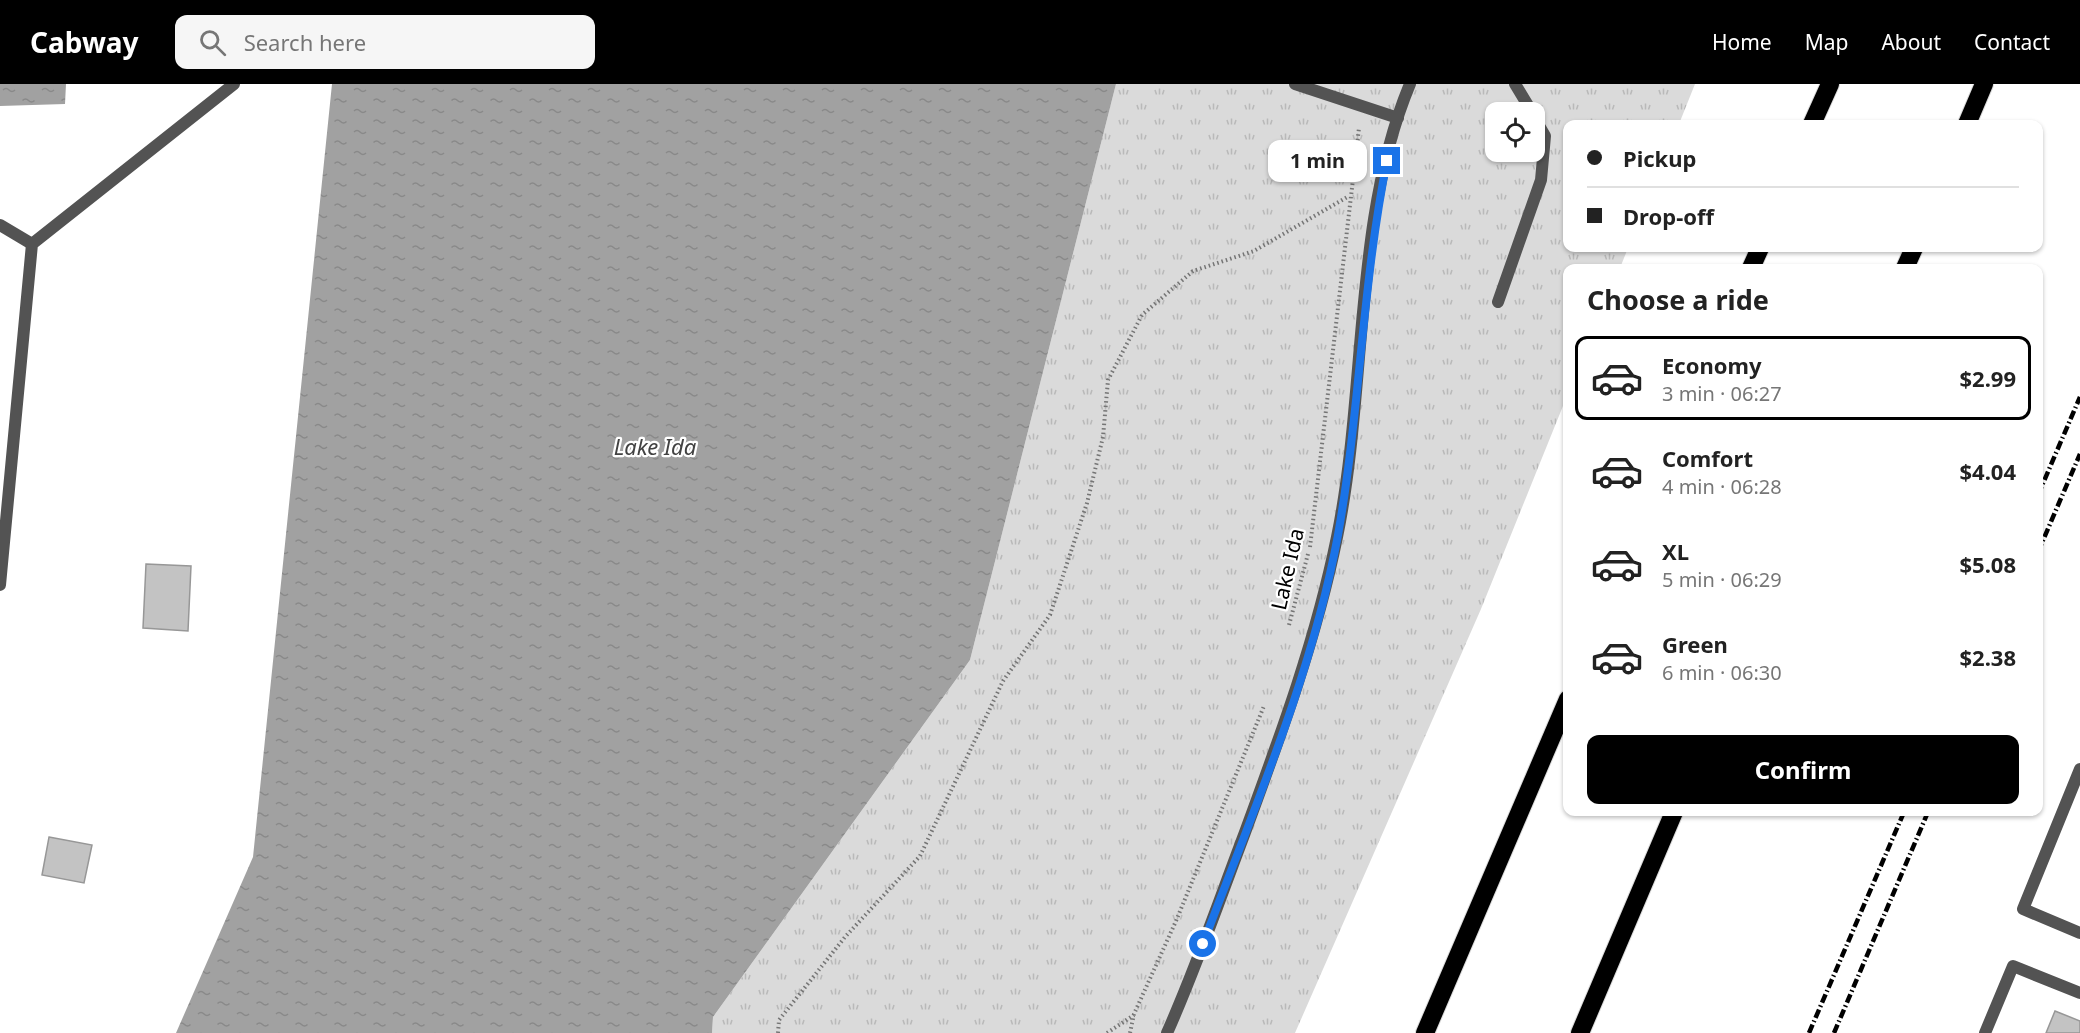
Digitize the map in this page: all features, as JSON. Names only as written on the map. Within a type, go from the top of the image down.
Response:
[{"type":"highway","points":[[1814,120],[1830,84]]},
{"type":"highway","points":[[1968,120],[1984,84]]},
{"type":"highway","points":[[1425,1033],[1563,711]]},
{"type":"highway","points":[[1580,1033],[1672,816]]},
{"type":"street","points":[[0,585],[5,485],[32,244],[234,84]]},
{"type":"street","points":[[1295,84],[1398,118]]},
{"type":"street","points":[[1167,1033],[1188,986],[1285,725],[1312,639],[1337,537],[1354,434],[1375,220],[1398,118],[1410,84]]},
{"type":"street","points":[[1515,84],[1526,102]]},
{"type":"street","points":[[1498,302],[1542,180],[1543,162]]},
{"type":"street","points":[[0,225],[32,244]]},
{"type":"street","points":[[2080,769],[2023,909],[2080,933]]},
{"type":"street","points":[[1985,1033],[2013,966],[2080,993]]},
{"type":"path","name":"Lake Ida","points":[[1288,631],[1310,545],[1349,196],[1363,108]]},
{"type":"path","points":[[778,1033],[779,1020],[838,946],[920,856],[1003,681],[1050,615],[1090,492],[1103,437],[1108,380],[1142,315],[1193,271],[1254,251],[1349,196]]},
{"type":"path","points":[[1130,1033],[1134,1014],[1176,921],[1264,705]]},
{"type":"path","points":[[1107,1033],[1134,1014]]},
{"type":"green space","points":[[1116,84],[1695,84],[1681,120],[1563,120],[1563,252],[1626,252],[1622,264],[1563,264],[1563,406],[1481,609],[1295,1033],[712,1033],[713,1017],[970,660]]},
{"type":"water","points":[[0,84],[66,84],[65,104],[0,106]]},
{"type":"water","name":"Lake Ida","points":[[332,84],[1116,84],[970,660],[713,1017],[712,1033],[176,1033],[253,857]]},
{"type":"building","points":[[146,564],[191,566],[188,631],[143,628]]},
{"type":"building","points":[[49,837],[92,845],[84,883],[42,875]]},
{"type":"building","points":[[2055,1011],[2080,1021],[2080,1033],[2046,1033]]},
{"type":"railway","points":[[2043,483],[2080,397]]},
{"type":"railway","points":[[2043,540],[2080,454]]},
{"type":"railway","points":[[1809,1033],[1902,816]]},
{"type":"railway","points":[[1834,1033],[1926,816]]},
{"type":"route","points":[[1203,944],[1289,714],[1312,639],[1337,537],[1354,434],[1375,220],[1387,161]]}]
